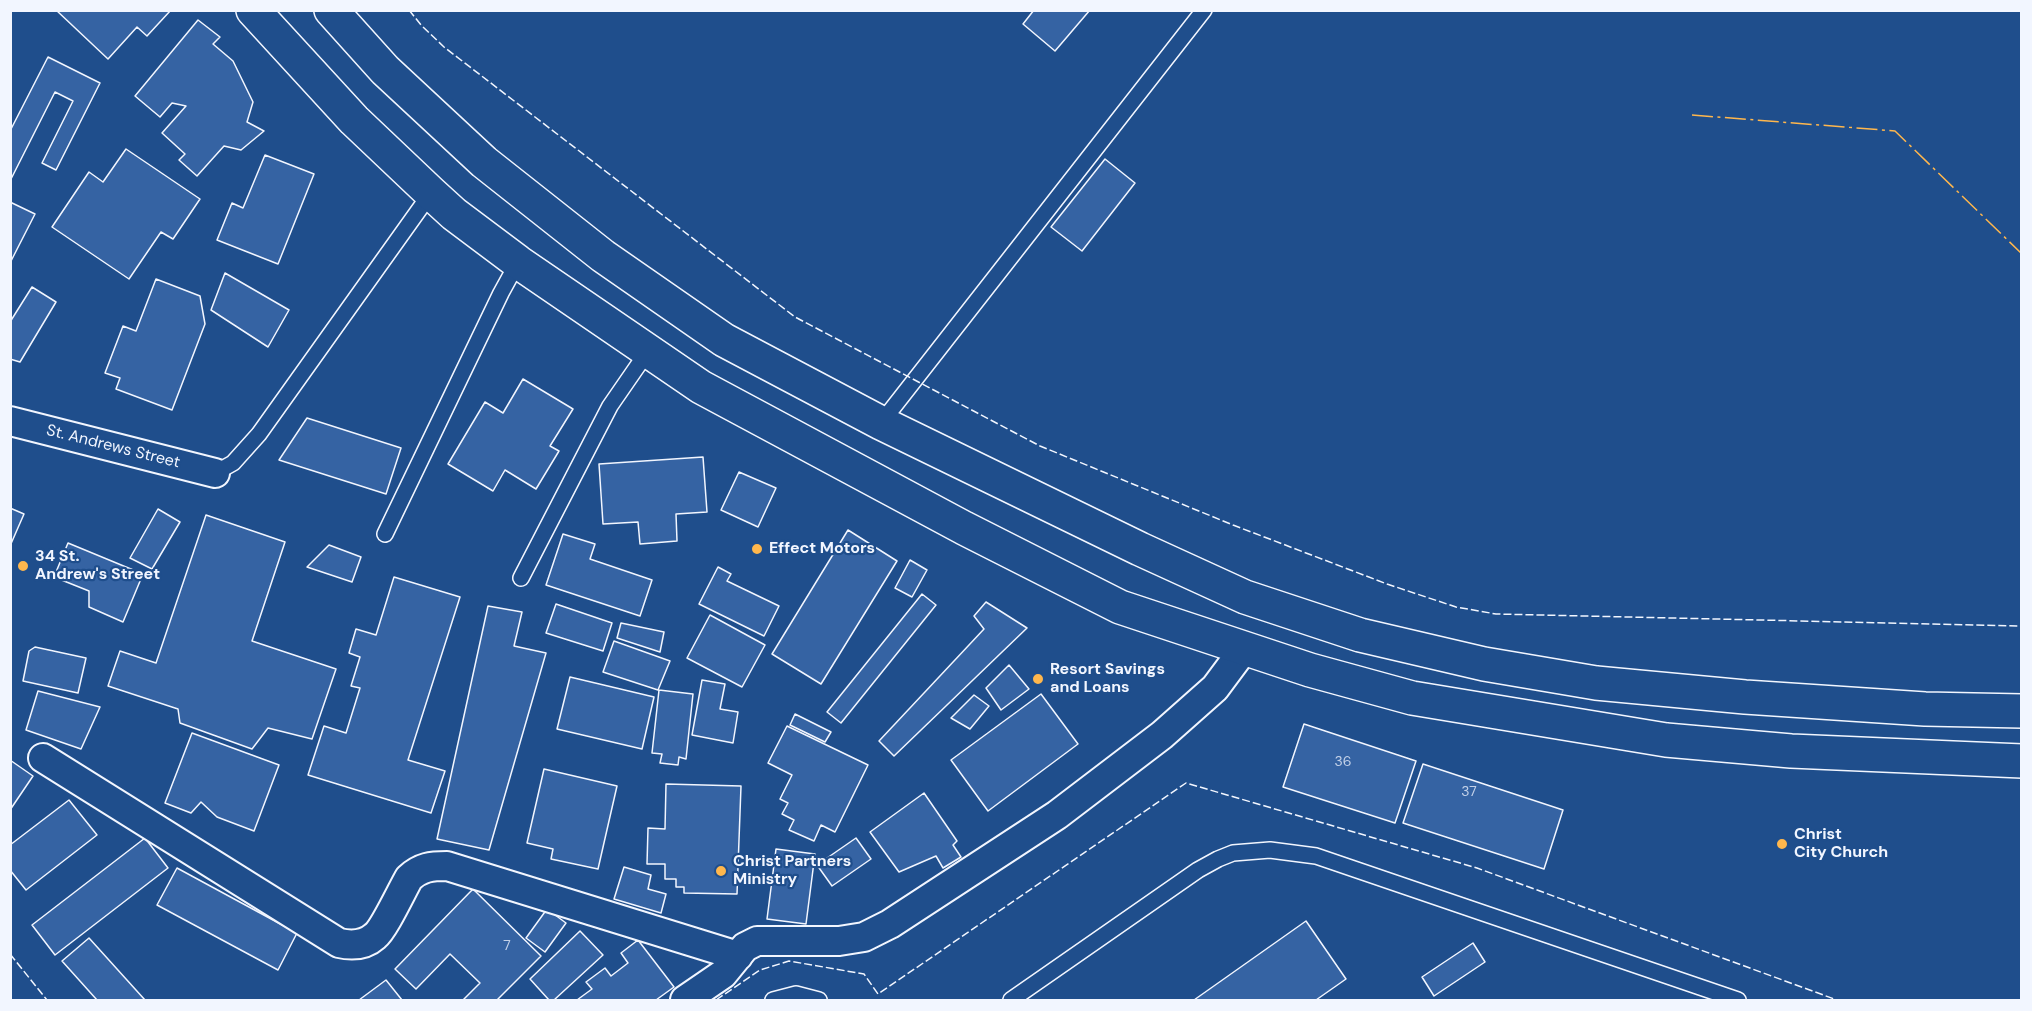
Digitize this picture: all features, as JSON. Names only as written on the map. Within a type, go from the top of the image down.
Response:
[{"type":"main road","points":[[253,10],[354,120],[454,214],[518,262],[701,387],[964,528],[1120,607],[1244,650],[1412,698],[1666,740],[1791,751],[2022,761]]},
{"type":"main road","points":[[331,10],[385,70],[484,162],[603,256],[724,340],[881,423],[1140,549],[1245,597],[1360,635],[1484,664],[1596,683],[1745,697],[1925,709],[2022,711]]},
{"type":"street","name":"St. Andrews Street","points":[[10,421],[215,473]]},
{"type":"street","points":[[685,1000],[723,974],[745,947],[757,941],[839,941],[864,937],[890,924],[1058,815],[1162,735],[1215,688],[1244,650]]},
{"type":"street","points":[[43,758],[339,943],[350,946],[362,944],[376,936],[409,878],[416,871],[429,866],[447,866],[738,956]]},
{"type":"lane","points":[[881,423],[1204,10]]},
{"type":"lane","points":[[215,473],[234,463],[259,434],[431,193]]},
{"type":"lane","points":[[385,534],[518,262]]},
{"type":"lane","points":[[521,579],[610,406],[648,351]]},
{"type":"lane","points":[[1011,1000],[1198,870],[1233,853],[1270,850],[1316,856],[1738,1000]]},
{"type":"lane","points":[[773,1000],[796,994],[819,1000]]},
{"type":"building","points":[[56,10],[171,10],[147,36],[137,27],[108,59]]},
{"type":"building","points":[[1034,10],[1090,10],[1055,51],[1023,24]]},
{"type":"building","points":[[198,20],[220,37],[213,44],[233,61],[253,102],[247,122],[264,131],[241,150],[224,146],[197,176],[179,160],[185,154],[162,133],[186,106],[172,103],[160,117],[135,96]]},
{"type":"building","points":[[48,57],[100,83],[56,170],[42,163],[73,101],[55,92],[10,181],[10,131]]},
{"type":"building","points":[[126,149],[200,199],[173,239],[161,232],[129,279],[52,227],[89,172],[103,182]]},
{"type":"building","points":[[265,155],[314,174],[278,264],[217,240],[232,203],[243,208]]},
{"type":"building","points":[[1105,159],[1135,183],[1082,251],[1051,227]]},
{"type":"building","points":[[10,202],[35,214],[10,263]]},
{"type":"building","points":[[225,273],[289,310],[268,347],[211,310]]},
{"type":"building","points":[[156,279],[200,296],[205,324],[172,410],[116,389],[120,378],[105,373],[123,326],[136,331]]},
{"type":"building","points":[[32,287],[56,302],[20,362],[10,359],[10,322]]},
{"type":"building","points":[[523,379],[573,409],[550,446],[559,451],[536,489],[505,470],[493,491],[448,464],[485,402],[503,413]]},
{"type":"building","points":[[307,418],[401,448],[386,494],[279,460]]},
{"type":"building","points":[[703,457],[707,512],[676,514],[677,541],[640,544],[638,522],[603,524],[599,464]]},
{"type":"building","points":[[739,472],[776,488],[758,527],[721,510]]},
{"type":"building","points":[[10,508],[24,514],[10,546]]},
{"type":"building","points":[[158,509],[180,522],[152,569],[130,558]]},
{"type":"building","points":[[206,515],[285,542],[252,641],[336,669],[312,739],[268,728],[252,749],[180,723],[178,709],[108,686],[120,651],[156,663]]},
{"type":"building","points":[[848,530],[897,561],[821,684],[772,654]]},
{"type":"building","points":[[563,534],[595,544],[590,559],[652,580],[640,616],[546,585]]},
{"type":"building","points":[[68,543],[143,574],[123,622],[89,607],[89,591],[54,577]]},
{"type":"building","points":[[329,545],[361,557],[352,582],[307,567]]},
{"type":"building","points":[[910,560],[927,570],[912,597],[895,588]]},
{"type":"building","points":[[718,567],[731,574],[727,581],[779,606],[764,636],[699,604]]},
{"type":"building","points":[[394,577],[460,597],[408,760],[445,771],[431,813],[308,775],[324,726],[346,733],[360,688],[351,686],[360,657],[349,653],[356,629],[376,635]]},
{"type":"building","points":[[922,594],[936,605],[841,723],[827,712]]},
{"type":"building","points":[[986,602],[1027,628],[894,756],[879,741],[984,629],[974,616]]},
{"type":"building","points":[[556,604],[612,623],[603,651],[546,633]]},
{"type":"building","points":[[488,606],[522,612],[514,646],[546,653],[489,850],[437,839]]},
{"type":"building","points":[[710,615],[765,645],[742,687],[687,658]]},
{"type":"building","points":[[621,623],[664,632],[660,652],[617,638]]},
{"type":"building","points":[[614,641],[670,661],[658,690],[603,672]]},
{"type":"building","points":[[35,647],[86,658],[78,693],[23,681],[29,651]]},
{"type":"building","points":[[1009,665],[1029,689],[1001,710],[986,688]]},
{"type":"building","points":[[570,677],[654,697],[642,749],[557,729]]},
{"type":"building","points":[[702,680],[725,684],[720,709],[738,712],[733,743],[692,735]]},
{"type":"building","points":[[659,690],[693,694],[686,759],[679,757],[678,765],[660,763],[662,754],[652,753]]},
{"type":"building","points":[[38,691],[100,707],[81,749],[26,730]]},
{"type":"building","points":[[1041,694],[1078,744],[988,811],[951,760]]},
{"type":"building","points":[[974,695],[989,706],[970,729],[951,718]]},
{"type":"building","points":[[795,714],[831,732],[825,742],[790,725]]},
{"type":"building","points":[[1304,724],[1416,761],[1395,823],[1283,787]]},
{"type":"building","points":[[787,726],[868,765],[835,832],[821,825],[814,841],[789,830],[794,820],[782,814],[788,803],[780,799],[792,775],[768,763]]},
{"type":"building","points":[[192,733],[279,765],[254,831],[217,817],[201,802],[191,813],[165,803]]},
{"type":"building","points":[[10,760],[33,776],[10,810]]},
{"type":"building","points":[[1423,764],[1563,810],[1544,869],[1403,823]]},
{"type":"building","points":[[544,769],[617,786],[598,869],[551,859],[553,849],[527,843]]},
{"type":"building","points":[[666,784],[741,786],[737,894],[684,893],[684,887],[676,887],[676,879],[665,879],[665,864],[647,864],[648,828],[665,829]]},
{"type":"building","points":[[924,793],[957,841],[953,845],[961,857],[943,868],[936,856],[899,872],[870,832]]},
{"type":"building","points":[[69,800],[97,835],[26,890],[10,870],[10,845]]},
{"type":"building","points":[[145,838],[168,868],[55,955],[32,925]]},
{"type":"building","points":[[856,838],[871,859],[832,886],[817,865]]},
{"type":"building","points":[[776,849],[815,854],[806,924],[767,919]]},
{"type":"building","points":[[624,867],[651,875],[648,889],[666,894],[661,913],[614,899]]},
{"type":"building","points":[[177,868],[297,933],[278,970],[157,905]]},
{"type":"building","points":[[473,889],[541,956],[497,1000],[463,1000],[480,983],[450,954],[416,989],[395,969]]},
{"type":"building","points":[[547,909],[566,923],[545,952],[526,938]]},
{"type":"building","points":[[1306,921],[1346,979],[1316,1000],[1194,1000]]},
{"type":"building","points":[[580,931],[603,955],[554,1000],[549,1000],[530,979]]},
{"type":"building","points":[[89,938],[145,1000],[97,1000],[62,961]]},
{"type":"building","points":[[638,940],[674,987],[656,1000],[577,1000],[592,989],[586,982],[605,968],[611,976],[628,963],[621,953]]},
{"type":"building","points":[[1473,943],[1485,962],[1434,996],[1422,977]]},
{"type":"building","points":[[386,980],[402,1000],[359,1000]]},
{"type":"fence","points":[[409,10],[444,47],[795,317],[1040,446],[1233,525],[1387,584],[1456,607],[1496,614],[2022,626]]},
{"type":"fence","points":[[716,1000],[760,970],[789,961],[864,974],[878,994],[1186,783],[1477,868],[1837,1000]]},
{"type":"fence","points":[[10,954],[47,1000]]},
{"type":"power","points":[[1692,115],[1895,131],[2022,254]]},
{"type":"place","name":"Effect Motors","points":[[757,549]]},
{"type":"place","name":"34 St. Andrew's Street","points":[[23,566]]},
{"type":"place","name":"Resort Savings and Loans","points":[[1038,679]]},
{"type":"place","name":"Christ City Church","points":[[1782,844]]},
{"type":"place","name":"Christ Partners Ministry","points":[[721,871]]}]
